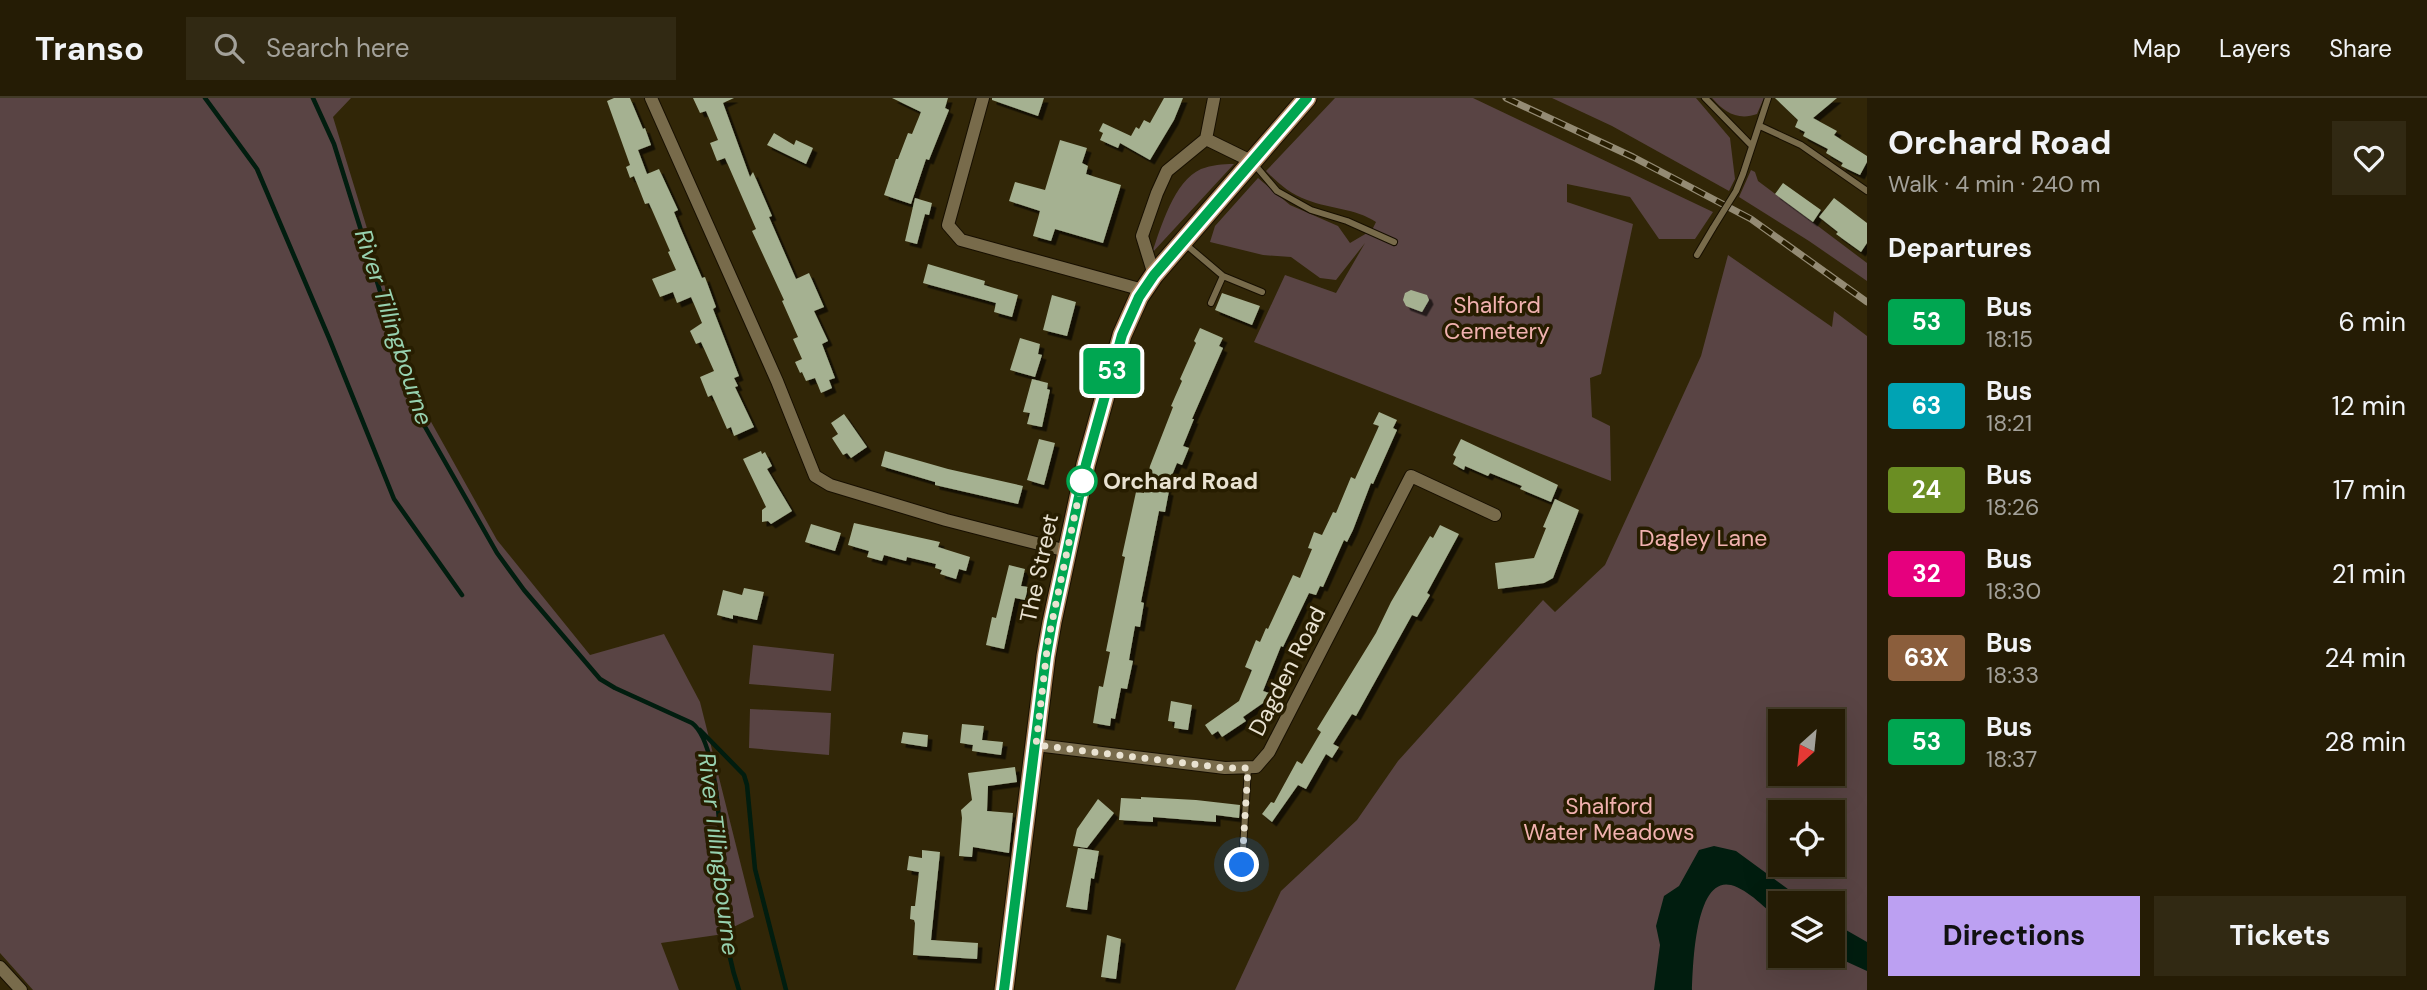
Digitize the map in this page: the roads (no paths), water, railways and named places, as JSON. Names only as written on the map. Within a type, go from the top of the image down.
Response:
[{"type":"main road","name":"The Street","points":[[1004,990],[1047,649],[1086,464],[1122,335],[1148,283],[1307,98]]},
{"type":"street","points":[[651,98],[776,381],[815,477],[830,485],[933,516],[1067,551]]},
{"type":"street","points":[[983,98],[948,225],[961,240],[1148,283],[1142,236],[1157,193],[1167,171],[1206,139],[1214,98]]},
{"type":"street","points":[[1206,139],[1251,161]]},
{"type":"street","name":"Dagden Road","points":[[1036,745],[1225,768],[1256,767],[1269,752],[1411,476],[1495,515]]},
{"type":"street","points":[[0,967],[21,990]]},
{"type":"lane","points":[[1705,98],[1752,146]]},
{"type":"lane","points":[[1697,255],[1736,191],[1768,98]]},
{"type":"lane","points":[[1760,126],[1801,145],[1867,191]]},
{"type":"lane","points":[[1251,161],[1277,191],[1311,210],[1348,221],[1394,242]]},
{"type":"lane","points":[[1182,242],[1223,276],[1262,292]]},
{"type":"lane","points":[[1211,303],[1223,276]]},
{"type":"lane","points":[[1242,865],[1248,768]]},
{"type":"waterway","points":[[205,98],[257,169],[394,499],[462,595]]},
{"type":"waterway","name":"River Tillingbourne","points":[[313,98],[334,144],[424,425],[497,553],[524,590],[600,679],[692,723],[702,736],[710,757],[715,784],[725,925],[731,963],[739,990]]},
{"type":"waterway","points":[[700,730],[744,775],[755,869],[786,990]]},
{"type":"railway","points":[[1506,98],[1633,157],[1751,219],[1867,302]]},
{"type":"place","name":"Orchard Road","points":[[1082,481]]},
{"type":"park label","name":"Shalford Cemetery","points":[[1497,318]]},
{"type":"park label","name":"Dagley Lane","points":[[1703,538]]},
{"type":"park label","name":"Shalford Water Meadows","points":[[1609,819]]}]
